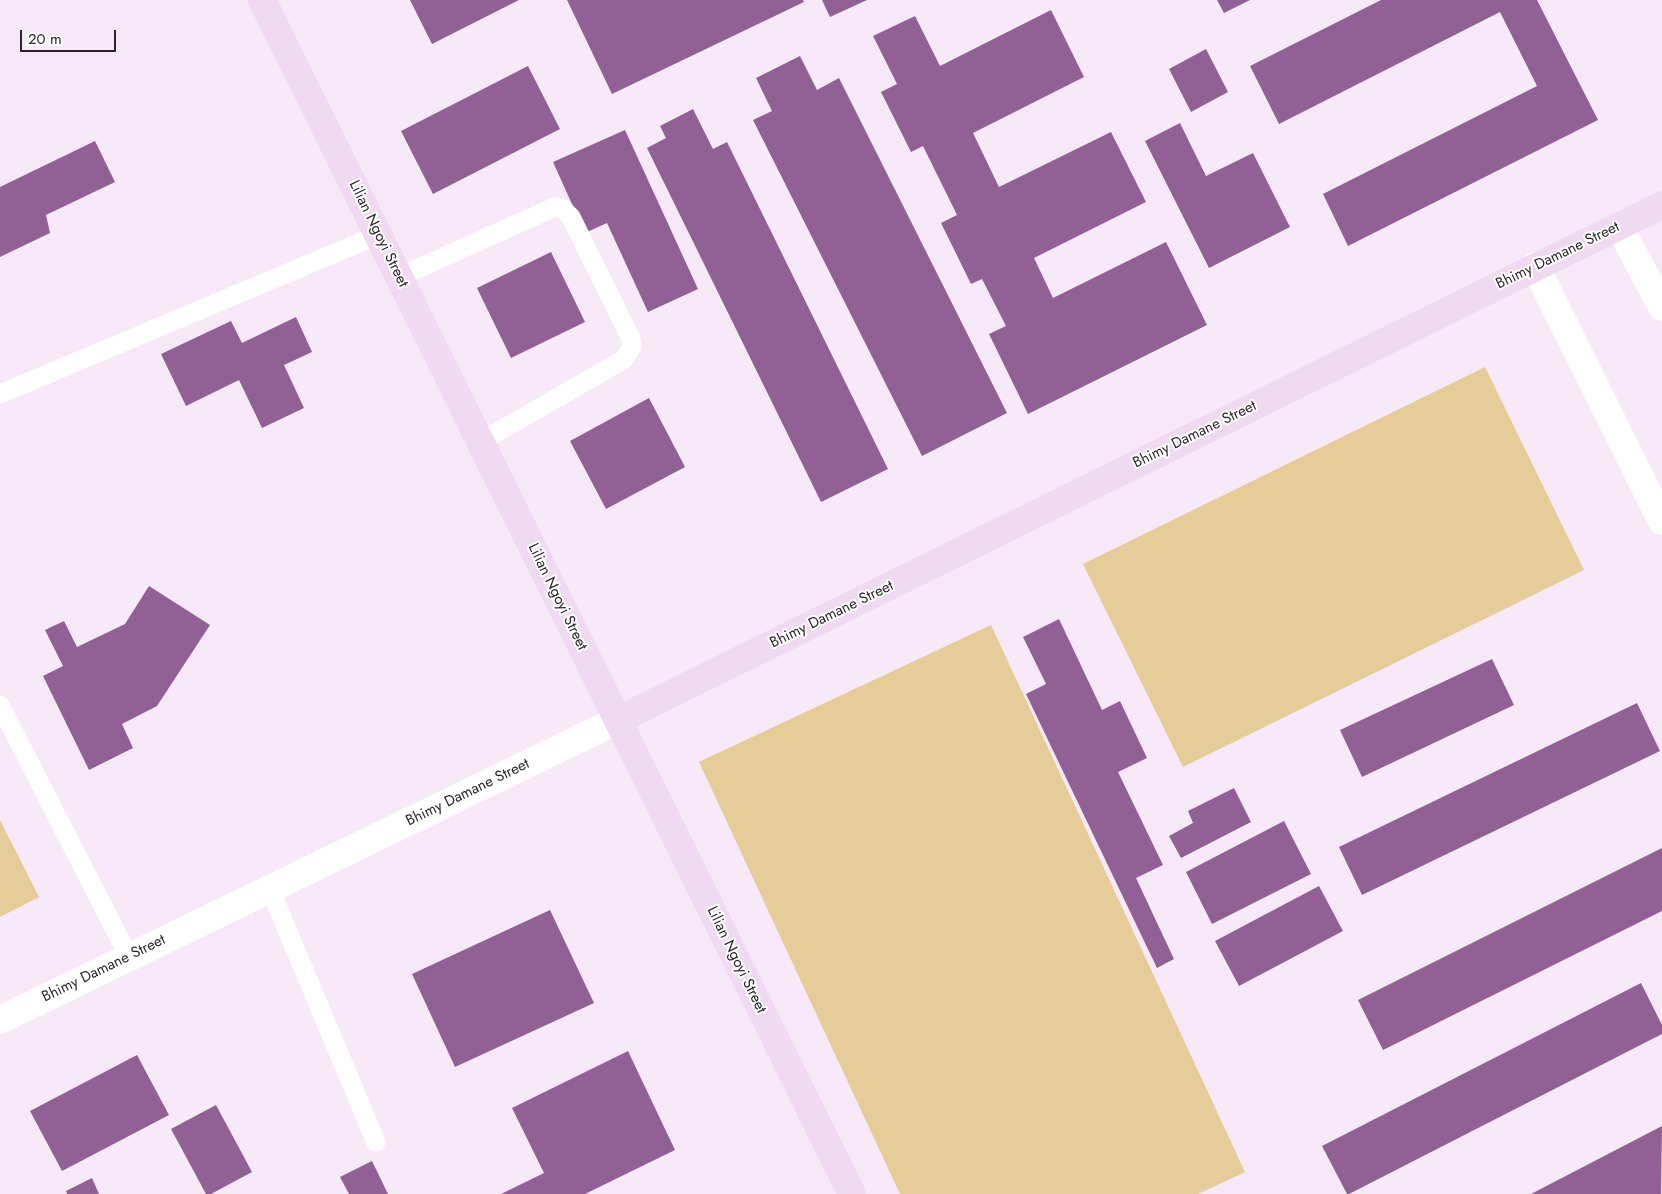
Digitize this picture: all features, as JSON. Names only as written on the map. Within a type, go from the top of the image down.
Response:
[{"type":"main road","name":"Lilian Ngoyi Street","points":[[262,0],[852,1194]]},
{"type":"main road","name":"Bhimy Damane Street","points":[[618,720],[1662,205]]},
{"type":"street","points":[[1619,226],[1662,307]]},
{"type":"street","points":[[1535,266],[1662,521]]},
{"type":"street","name":"Bhimy Damane Street","points":[[0,1020],[618,720]]},
{"type":"lane","points":[[399,277],[555,207],[563,209],[571,217],[631,339],[632,347],[623,360],[480,442]]},
{"type":"lane","points":[[0,394],[378,235]]},
{"type":"lane","points":[[0,705],[129,956]]},
{"type":"lane","points":[[270,889],[376,1142]]},
{"type":"shaded area","points":[[1485,367],[1584,570],[1183,767],[1083,564]]},
{"type":"shaded area","points":[[991,625],[1245,1172],[1198,1194],[900,1194],[699,762]]},
{"type":"shaded area","points":[[0,820],[39,897],[0,917]]},
{"type":"building","points":[[410,0],[519,0],[432,44]]},
{"type":"building","points":[[567,0],[803,0],[804,2],[612,94]]},
{"type":"building","points":[[822,0],[867,0],[830,17]]},
{"type":"building","points":[[1217,0],[1250,0],[1224,13]]},
{"type":"building","points":[[1381,0],[1537,0],[1598,120],[1348,246],[1323,194],[1537,86],[1500,12],[1279,124],[1250,66]]},
{"type":"building","points":[[1051,10],[1084,77],[973,133],[999,187],[1111,132],[1146,202],[1034,258],[1053,298],[1166,242],[1207,325],[1028,414],[989,334],[1006,326],[982,279],[971,284],[941,223],[957,215],[923,146],[911,152],[881,92],[897,84],[873,36],[915,16],[940,66]]},
{"type":"building","points":[[1206,49],[1228,92],[1191,112],[1169,69]]},
{"type":"building","points":[[800,56],[817,90],[839,78],[1007,413],[922,456],[753,120],[772,111],[756,78]]},
{"type":"building","points":[[528,66],[560,129],[433,194],[401,131]]},
{"type":"building","points":[[693,109],[713,149],[727,142],[888,469],[821,502],[647,148],[666,138],[660,126]]},
{"type":"building","points":[[1180,123],[1206,176],[1253,153],[1290,227],[1209,268],[1145,141]]},
{"type":"building","points":[[625,130],[698,289],[648,312],[607,223],[585,233],[553,162]]},
{"type":"building","points":[[95,141],[115,182],[46,215],[50,233],[0,257],[0,187]]},
{"type":"building","points":[[551,252],[585,322],[511,358],[477,288]]},
{"type":"building","points":[[296,317],[312,352],[284,365],[304,408],[262,428],[239,380],[186,406],[161,354],[231,321],[242,343]]},
{"type":"building","points":[[649,398],[685,467],[606,509],[570,441]]},
{"type":"building","points":[[149,586],[210,625],[157,706],[122,724],[133,748],[89,770],[43,676],[63,666],[45,630],[64,621],[77,647],[125,624]]},
{"type":"building","points":[[1059,619],[1102,710],[1120,701],[1147,758],[1118,772],[1163,865],[1136,878],[1174,959],[1157,968],[1026,694],[1046,684],[1023,637]]},
{"type":"building","points":[[1492,659],[1514,705],[1362,777],[1340,730]]},
{"type":"building","points":[[1637,703],[1660,751],[1362,895],[1339,847]]},
{"type":"building","points":[[1234,788],[1251,822],[1181,858],[1169,836],[1193,823],[1188,811]]},
{"type":"building","points":[[1284,821],[1311,874],[1212,924],[1186,872]]},
{"type":"building","points":[[1662,848],[1662,911],[1383,1050],[1358,1000]]},
{"type":"building","points":[[1319,886],[1343,931],[1239,986],[1215,941]]},
{"type":"building","points":[[550,910],[594,1003],[455,1067],[412,974]]},
{"type":"building","points":[[1641,983],[1662,1025],[1662,1034],[1347,1194],[1322,1146]]},
{"type":"building","points":[[628,1051],[675,1150],[585,1194],[501,1194],[544,1173],[512,1108]]},
{"type":"building","points":[[137,1055],[169,1115],[62,1171],[30,1111]]},
{"type":"building","points":[[216,1105],[252,1172],[211,1194],[206,1194],[171,1129]]},
{"type":"building","points":[[1662,1126],[1661,1194],[1531,1194]]},
{"type":"building","points":[[372,1161],[388,1194],[349,1194],[340,1177]]},
{"type":"building","points":[[92,1178],[99,1194],[67,1194],[66,1191]]}]
